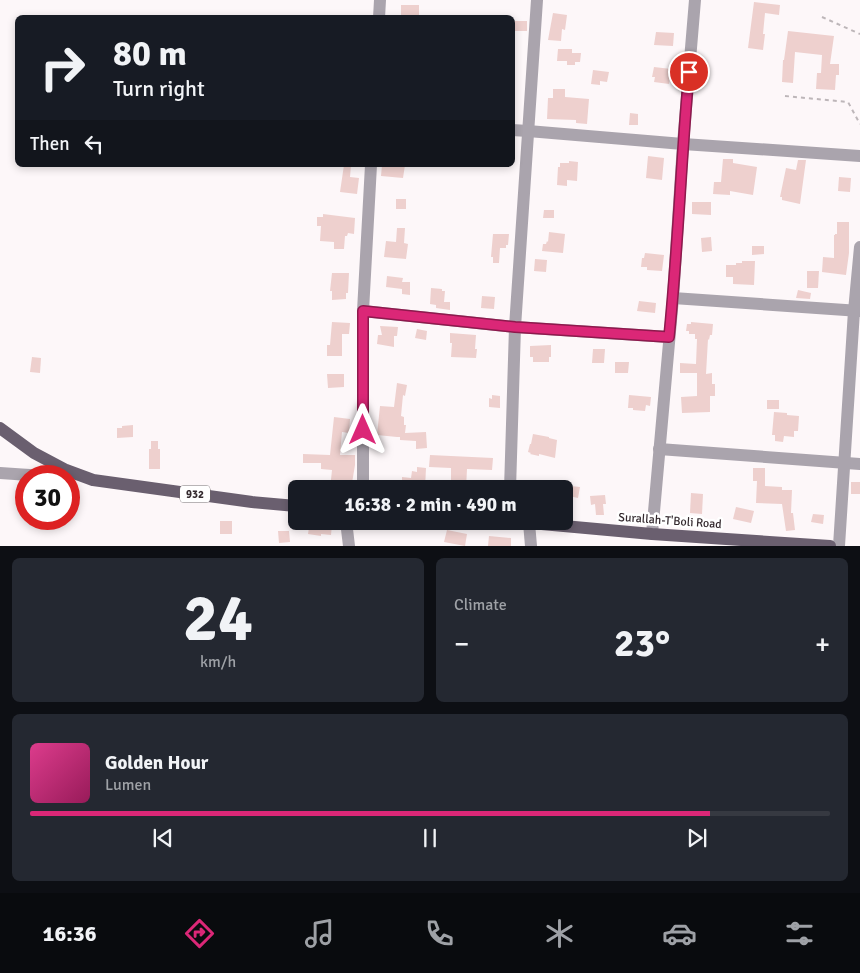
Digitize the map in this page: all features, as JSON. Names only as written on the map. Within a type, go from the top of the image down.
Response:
[{"type":"main road","name":"932","points":[[0,428],[34,454],[66,470],[93,480],[288,505]]},
{"type":"main road","name":"Surallah-T'Boli Road","points":[[573,527],[652,534],[828,545]]},
{"type":"street","points":[[379,15],[380,0]]},
{"type":"street","points":[[510,480],[515,327],[537,0]]},
{"type":"street","points":[[652,534],[673,298],[695,0]]},
{"type":"street","points":[[515,130],[860,156]]},
{"type":"street","points":[[364,480],[363,311],[371,167]]},
{"type":"street","points":[[839,546],[860,247]]},
{"type":"street","points":[[673,298],[857,311]]},
{"type":"street","points":[[363,311],[515,327],[669,337]]},
{"type":"street","points":[[659,449],[860,464]]},
{"type":"street","points":[[0,473],[15,474]]},
{"type":"street","points":[[80,479],[93,480]]},
{"type":"street","points":[[347,530],[349,546]]},
{"type":"street","points":[[530,530],[531,546]]},
{"type":"path","points":[[822,17],[860,34]]},
{"type":"path","points":[[784,96],[848,102],[860,124]]},
{"type":"building","points":[[754,2],[780,5],[779,15],[765,13],[763,50],[748,48]]},
{"type":"building","points":[[401,5],[419,5],[419,15],[401,15]]},
{"type":"building","points":[[553,13],[567,15],[565,30],[562,29],[561,41],[548,40]]},
{"type":"building","points":[[515,21],[527,21],[527,31],[515,31]]},
{"type":"building","points":[[788,31],[834,36],[830,64],[839,64],[839,75],[836,75],[835,90],[816,89],[817,73],[821,73],[822,55],[795,52],[793,83],[782,82],[783,60]]},
{"type":"building","points":[[656,32],[674,33],[673,46],[654,45]]},
{"type":"building","points":[[558,49],[572,49],[572,53],[581,53],[580,62],[575,62],[575,65],[567,65],[567,61],[557,61]]},
{"type":"building","points":[[654,67],[671,69],[669,84],[654,82],[655,77],[652,77]]},
{"type":"building","points":[[593,70],[609,72],[607,82],[600,81],[600,85],[591,84]]},
{"type":"building","points":[[553,89],[565,89],[565,97],[589,99],[587,124],[576,123],[576,120],[547,119],[548,98],[553,98]]},
{"type":"building","points":[[630,113],[638,114],[638,125],[629,125]]},
{"type":"building","points":[[648,156],[664,158],[662,180],[646,178]]},
{"type":"building","points":[[723,159],[733,159],[733,163],[757,167],[753,195],[730,191],[730,195],[713,194],[714,182],[721,182]]},
{"type":"building","points":[[798,160],[806,160],[800,204],[782,200],[782,197],[780,197],[786,168],[796,170]]},
{"type":"building","points":[[569,161],[578,162],[577,181],[567,180],[567,186],[557,185],[560,163],[569,163]]},
{"type":"building","points":[[344,167],[351,167],[350,177],[359,178],[357,194],[340,192]]},
{"type":"building","points":[[382,167],[405,167],[403,178],[381,176]]},
{"type":"building","points":[[839,177],[851,178],[850,192],[838,191]]},
{"type":"building","points":[[396,199],[406,199],[406,209],[396,209]]},
{"type":"building","points":[[692,202],[711,202],[711,215],[692,214]]},
{"type":"building","points":[[544,210],[554,210],[554,218],[543,218]]},
{"type":"building","points":[[323,214],[355,218],[354,234],[348,233],[345,236],[344,249],[334,249],[334,242],[320,241],[321,226],[317,226],[317,217],[323,217]]},
{"type":"building","points":[[837,222],[849,222],[849,253],[846,275],[822,272],[823,257],[834,258],[834,235],[837,234]]},
{"type":"building","points":[[397,228],[405,228],[404,243],[408,244],[406,259],[384,257],[386,241],[396,242]]},
{"type":"building","points":[[549,232],[565,234],[563,253],[542,251],[543,244],[548,242]]},
{"type":"building","points":[[493,234],[509,234],[508,245],[506,245],[506,248],[500,248],[499,263],[493,263],[493,257],[491,257]]},
{"type":"building","points":[[711,237],[712,251],[702,252],[701,238]]},
{"type":"building","points":[[752,246],[764,246],[764,254],[752,255]]},
{"type":"building","points":[[645,253],[664,255],[662,271],[647,270],[647,267],[641,267],[642,258],[644,258]]},
{"type":"building","points":[[535,259],[547,260],[546,272],[534,271]]},
{"type":"building","points":[[742,261],[755,261],[754,285],[733,284],[733,277],[726,277],[726,265],[736,265],[736,263],[742,263]]},
{"type":"building","points":[[807,271],[819,271],[818,288],[807,288]]},
{"type":"building","points":[[332,273],[349,273],[346,299],[332,300],[332,291],[330,291]]},
{"type":"building","points":[[387,276],[403,278],[402,282],[410,282],[410,295],[402,294],[402,289],[386,287]]},
{"type":"building","points":[[431,288],[445,291],[444,302],[450,302],[450,310],[436,308],[436,305],[430,304]]},
{"type":"building","points":[[798,290],[811,293],[810,299],[796,298]]},
{"type":"building","points":[[482,296],[495,297],[494,309],[481,308]]},
{"type":"building","points":[[639,301],[656,303],[655,313],[637,311]]},
{"type":"building","points":[[332,322],[350,323],[349,334],[342,334],[342,356],[327,356],[327,345],[330,345]]},
{"type":"building","points":[[691,322],[713,324],[712,335],[708,339],[706,374],[712,373],[712,384],[715,384],[715,396],[710,396],[710,412],[682,413],[681,397],[697,396],[697,373],[680,373],[680,363],[696,364],[697,339],[695,339],[695,334],[689,334],[689,331],[686,331],[687,324],[691,324]]},
{"type":"building","points":[[380,326],[398,327],[397,336],[394,336],[394,347],[377,344],[378,335],[382,335]]},
{"type":"building","points":[[417,329],[427,331],[426,340],[415,338]]},
{"type":"building","points":[[450,333],[476,335],[476,358],[451,357],[452,343],[450,343]]},
{"type":"building","points":[[551,345],[549,362],[533,362],[533,357],[530,357],[530,346]]},
{"type":"building","points":[[593,349],[605,349],[604,363],[592,363]]},
{"type":"building","points":[[32,357],[41,358],[40,373],[30,372]]},
{"type":"building","points":[[615,362],[629,362],[628,373],[615,373]]},
{"type":"building","points":[[327,374],[344,374],[344,387],[328,388]]},
{"type":"building","points":[[397,383],[407,385],[405,396],[403,395],[401,416],[404,417],[404,425],[406,425],[405,433],[426,432],[427,448],[416,449],[416,441],[400,440],[400,437],[377,435],[380,406],[394,407]]},
{"type":"building","points":[[492,395],[500,396],[500,408],[489,407],[489,398],[492,399]]},
{"type":"building","points":[[629,395],[651,397],[650,406],[646,405],[645,411],[628,408]]},
{"type":"building","points":[[767,400],[779,400],[779,409],[767,409]]},
{"type":"building","points":[[774,412],[799,416],[798,431],[794,431],[794,437],[784,436],[783,442],[775,441],[775,435],[772,435]]},
{"type":"building","points":[[334,417],[350,419],[349,433],[342,432],[340,455],[355,455],[352,480],[331,480],[332,470],[321,469],[321,463],[303,463],[303,454],[330,455]]},
{"type":"building","points":[[133,425],[133,437],[117,438],[117,428]]},
{"type":"building","points":[[533,434],[557,440],[555,458],[530,454],[528,452]]},
{"type":"building","points":[[151,441],[158,441],[160,469],[149,469]]},
{"type":"building","points":[[430,455],[493,458],[492,470],[467,469],[466,480],[451,480],[451,468],[429,467]]},
{"type":"building","points":[[417,467],[426,468],[425,480],[402,480],[402,477],[411,478],[412,471],[417,472]]},
{"type":"building","points":[[753,468],[765,468],[765,486],[782,487],[782,490],[792,490],[791,513],[793,513],[795,530],[786,531],[782,504],[756,503],[757,481],[753,481]]},
{"type":"building","points":[[851,482],[860,482],[860,494],[851,494]]},
{"type":"building","points":[[573,486],[580,487],[578,498],[573,497]]},
{"type":"building","points":[[691,493],[703,494],[702,514],[690,513]]},
{"type":"building","points":[[605,495],[606,504],[603,504],[604,515],[596,515],[595,504],[591,505],[590,496]]},
{"type":"building","points":[[736,507],[754,511],[751,523],[733,519]]},
{"type":"building","points":[[813,514],[824,515],[823,524],[811,522]]},
{"type":"building","points":[[220,521],[232,521],[232,534],[220,534]]},
{"type":"building","points":[[309,530],[332,530],[331,535],[308,534]]},
{"type":"building","points":[[447,530],[467,534],[465,546],[444,542]]},
{"type":"building","points":[[278,531],[289,531],[290,542],[279,543]]},
{"type":"building","points":[[489,536],[511,538],[511,546],[488,546]]},
{"type":"route","points":[[363,430],[363,311],[515,327],[669,337],[689,72]]}]
